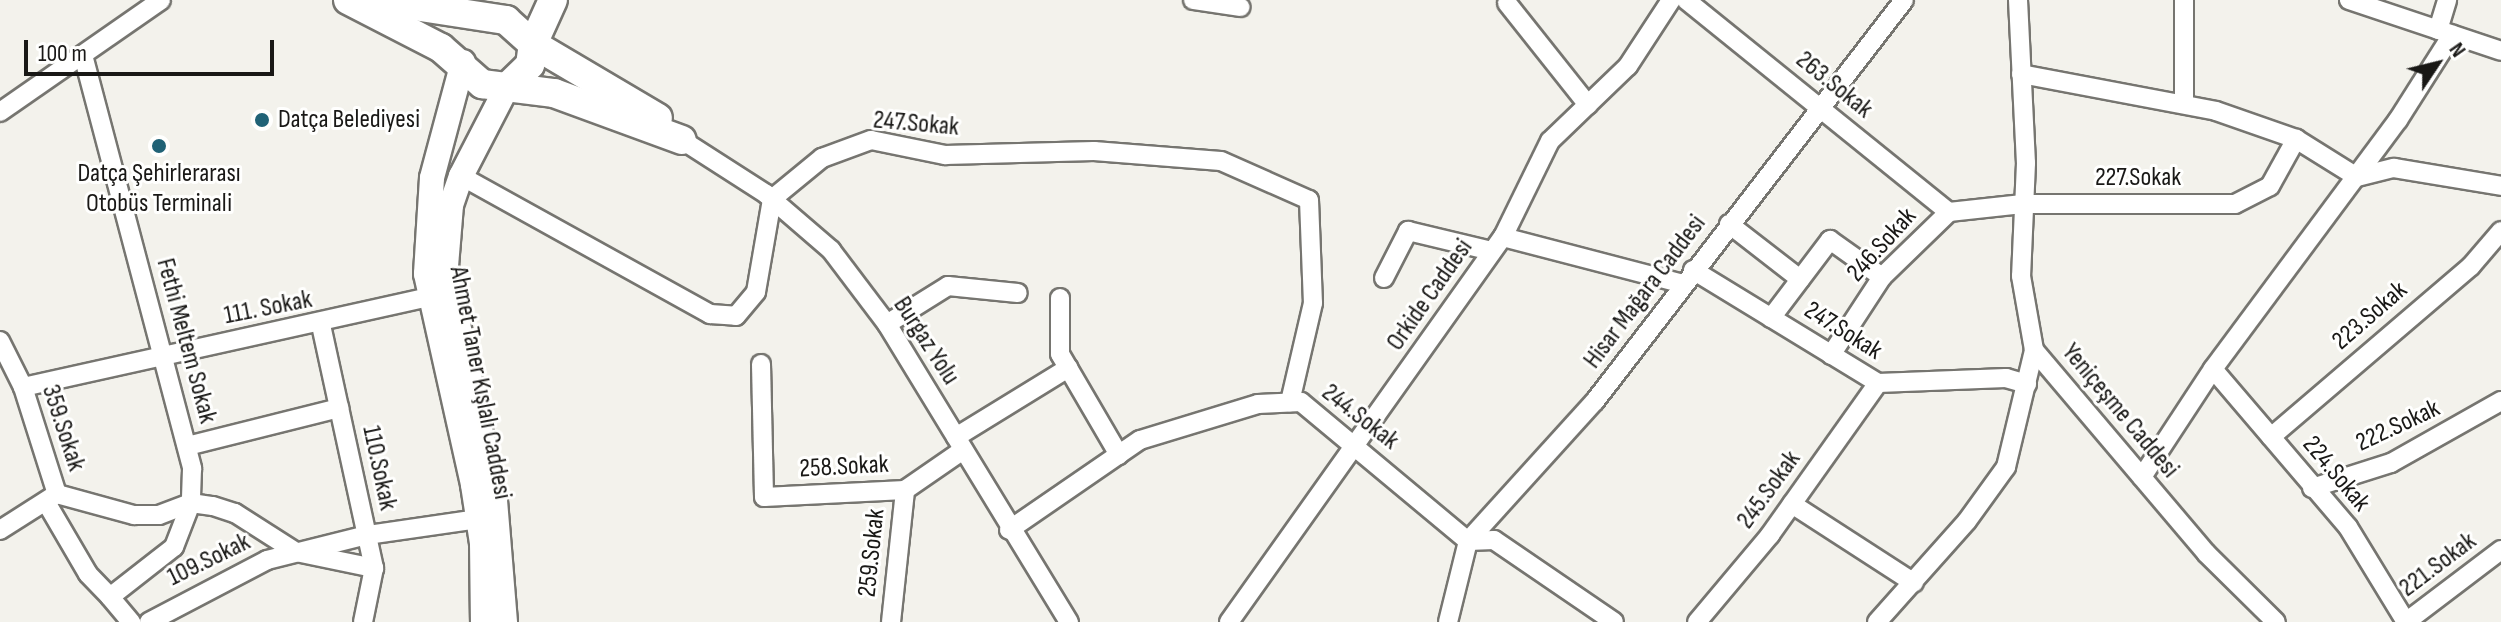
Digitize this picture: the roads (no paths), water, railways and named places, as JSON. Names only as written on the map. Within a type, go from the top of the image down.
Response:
[{"type":"highway","points":[[348,0],[463,62],[482,84],[554,93],[682,140]]},
{"type":"highway","points":[[375,0],[488,10],[516,24],[533,44],[654,115],[682,140]]},
{"type":"highway","points":[[507,87],[524,75],[533,44],[553,0]]},
{"type":"highway","points":[[463,62],[468,36],[488,10]]},
{"type":"main road","name":"Ahmet Taner Kışlalı Caddesi","points":[[463,62],[432,178],[429,297],[478,519],[483,622]]},
{"type":"main road","name":"Ahmet Taner Kışlalı Caddesi","points":[[505,622],[495,501],[446,266],[451,205],[461,176],[507,87]]},
{"type":"street","points":[[0,112],[161,0]]},
{"type":"street","points":[[1193,0],[1240,7]]},
{"type":"street","name":"Orkide Caddesi","points":[[1229,622],[1358,446],[1497,244],[1550,141],[1628,66],[1671,0]]},
{"type":"street","name":"263.Sokak","points":[[1686,0],[1949,212]]},
{"type":"street","name":"Hisar Mağara Caddesi","points":[[1448,622],[1468,541],[1595,401],[1904,0]]},
{"type":"street","name":"Yeniçeşme Caddesi","points":[[2018,0],[2023,204],[2021,276],[2034,350],[2206,553],[2276,622]]},
{"type":"street","points":[[2184,0],[2184,104]]},
{"type":"street","points":[[2349,0],[2501,51]]},
{"type":"street","points":[[2142,477],[2213,369],[2357,177],[2445,32],[2447,0]]},
{"type":"street","points":[[1507,3],[1588,105]]},
{"type":"street","name":"Fethi Meltem Sokak","points":[[83,55],[187,446],[191,503]]},
{"type":"street","points":[[2021,74],[2184,104],[2296,139],[2357,177],[2394,168],[2501,186]]},
{"type":"street","name":"227.Sokak","points":[[1949,212],[2023,204],[2235,204],[2270,186],[2296,139]]},
{"type":"street","name":"Burgaz Yolu","points":[[682,140],[772,199],[831,250],[887,324],[1009,530],[1069,622]]},
{"type":"street","name":"247.Sokak","points":[[772,199],[822,158],[871,140],[945,155],[1094,151],[1221,161],[1309,200],[1313,303],[1290,402]]},
{"type":"street","points":[[461,176],[710,314],[736,316],[756,292],[772,199]]},
{"type":"street","name":"246.Sokak","points":[[1831,355],[1882,277],[1949,212]]},
{"type":"street","points":[[1729,224],[1800,279]]},
{"type":"street","name":"247.Sokak","points":[[1384,278],[1408,231],[1497,244],[1688,277],[1771,318],[1878,383],[2006,378],[2027,384]]},
{"type":"street","name":"223.Sokak","points":[[2271,437],[2471,266],[2501,231]]},
{"type":"street","points":[[1771,318],[1830,240],[1882,277]]},
{"type":"street","points":[[887,324],[948,286],[1018,293]]},
{"type":"street","name":"111. Sokak","points":[[23,387],[163,355],[321,325],[429,297]]},
{"type":"street","points":[[1060,298],[1060,354],[1119,455]]},
{"type":"street","name":"110.Sokak","points":[[321,325],[374,568],[363,622]]},
{"type":"street","name":"359.Sokak","points":[[0,341],[23,387],[51,498],[134,515],[159,515],[191,503]]},
{"type":"street","points":[[1877,622],[1914,583],[2006,467],[2034,350]]},
{"type":"street","name":"258.Sokak","points":[[761,364],[764,497],[905,490],[959,443],[1068,368]]},
{"type":"street","name":"224.Sokak","points":[[2213,369],[2348,527],[2406,622]]},
{"type":"street","name":"245.Sokak","points":[[1697,622],[1792,504],[1878,383]]},
{"type":"street","name":"222.Sokak","points":[[2312,488],[2391,463],[2501,401]]},
{"type":"street","name":"244.Sokak","points":[[1009,530],[1119,455],[1173,427],[1258,404],[1301,402],[1358,446],[1468,541]]},
{"type":"street","points":[[187,446],[339,408]]},
{"type":"street","name":"259.Sokak","points":[[891,622],[905,490]]},
{"type":"street","points":[[0,530],[51,498],[88,574],[131,622]]},
{"type":"street","points":[[110,597],[174,547],[191,503]]},
{"type":"street","name":"109.Sokak","points":[[191,503],[235,513],[296,552],[374,568]]},
{"type":"street","points":[[1792,504],[1914,583]]},
{"type":"street","name":"109.Sokak","points":[[149,622],[242,569],[296,552],[367,535],[478,519]]},
{"type":"street","points":[[1468,541],[1494,540],[1614,622]]},
{"type":"street","name":"221.Sokak","points":[[2406,622],[2501,550]]},
{"type":"place","name":"Datça Belediyesi","points":[[262,120]]},
{"type":"place","name":"Datça Şehirlerarası Otobüs Terminali","points":[[159,146]]}]
